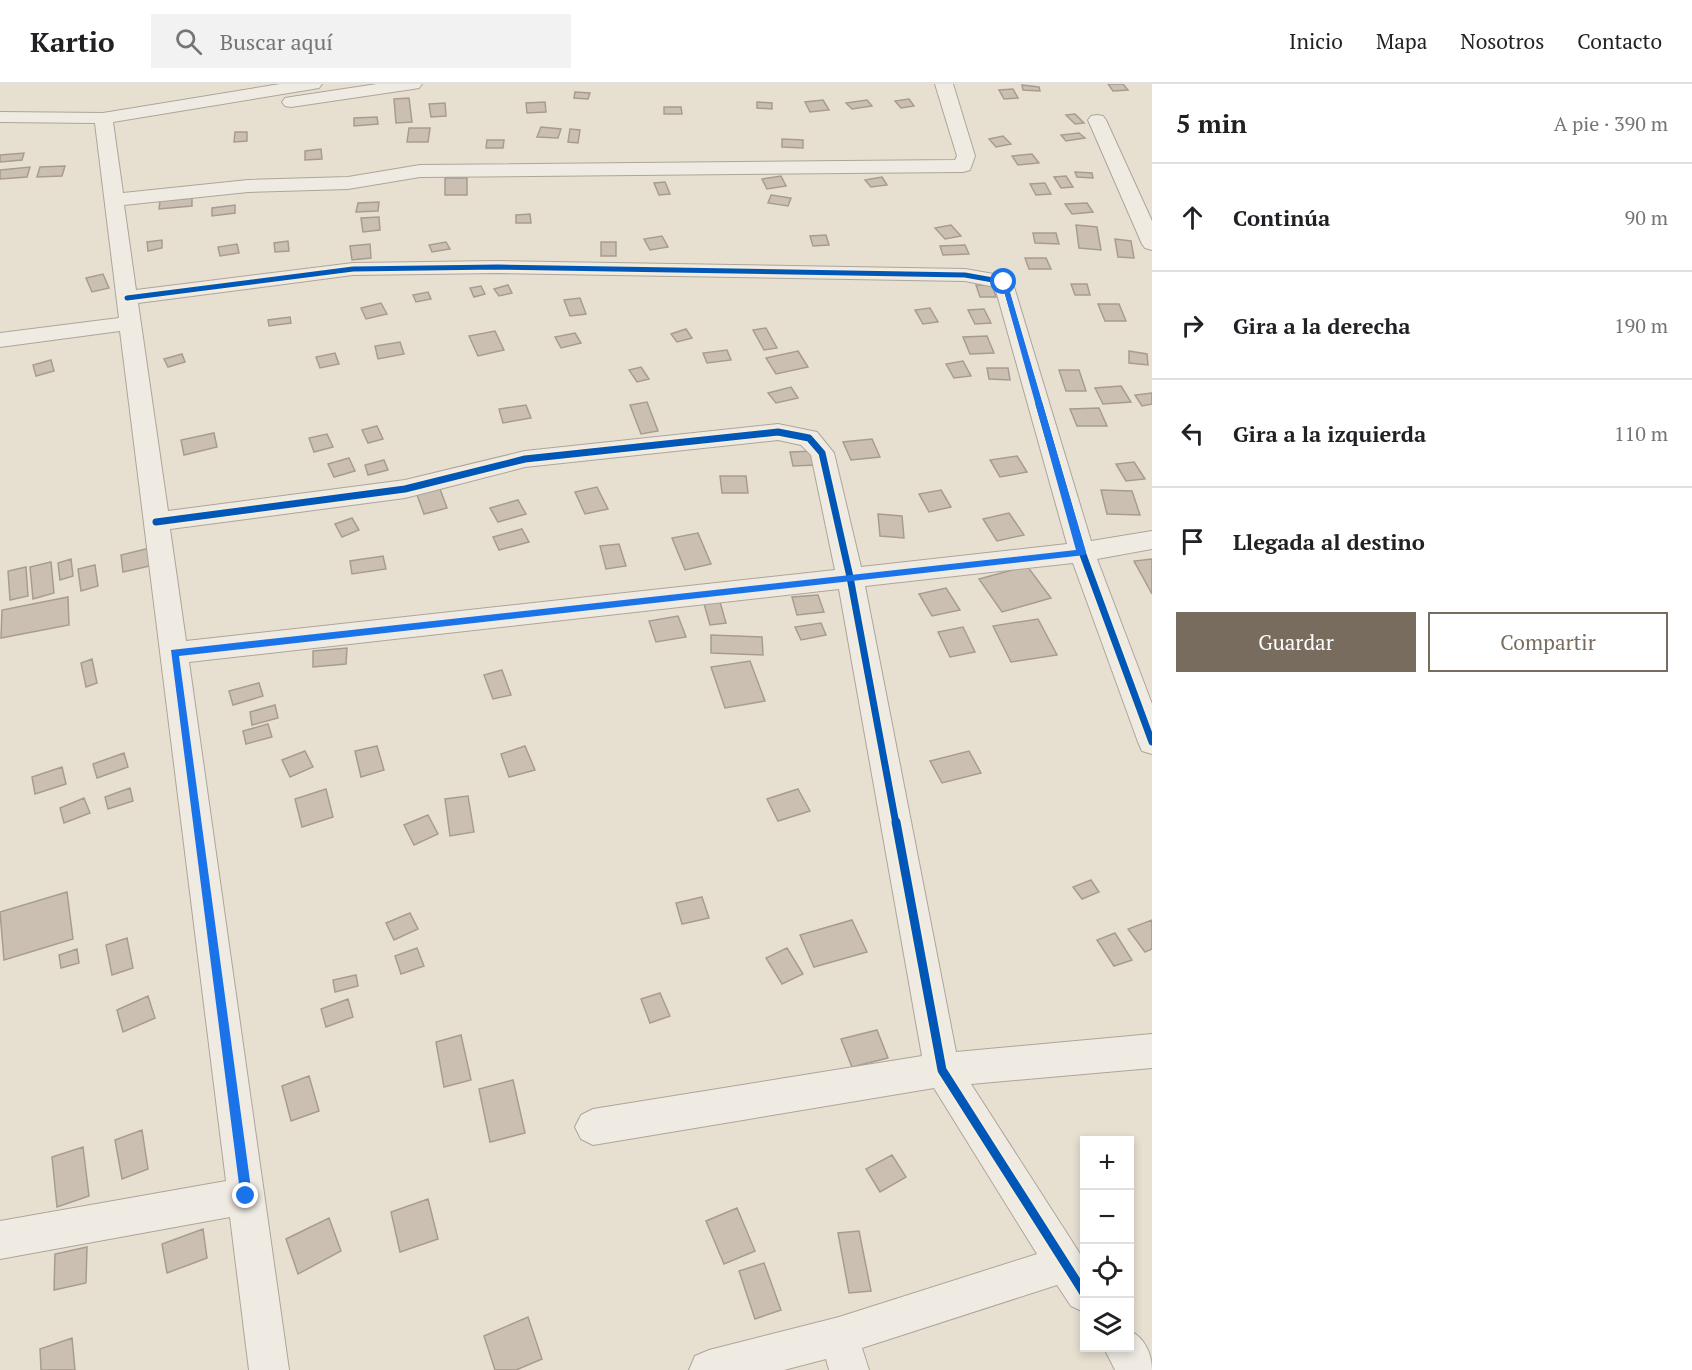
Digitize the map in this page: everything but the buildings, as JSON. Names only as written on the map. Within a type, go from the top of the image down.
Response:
[{"type":"street","points":[[104,124],[313,84]]},
{"type":"street","points":[[0,117],[104,124],[413,84]]},
{"type":"street","points":[[114,200],[248,186],[348,183],[420,171],[963,166],[966,156],[944,84]]},
{"type":"street","points":[[1097,120],[1152,244]]},
{"type":"street","points":[[104,124],[269,1370]]},
{"type":"street","points":[[0,340],[129,310],[354,268],[498,267],[965,275],[1004,282],[1082,552],[1152,742]]},
{"type":"street","points":[[156,522],[405,489],[525,459],[778,432],[809,438],[822,453],[850,577],[942,1070],[1075,1278],[844,1353],[709,1370]]},
{"type":"street","points":[[174,653],[1082,552],[1152,540]]},
{"type":"street","points":[[593,1127],[942,1070],[1152,1051]]},
{"type":"street","points":[[0,1240],[246,1196]]},
{"type":"street","points":[[1126,1352],[1139,1370]]},
{"type":"cycle path","points":[[127,298],[353,269],[498,267],[965,275],[1004,282],[1082,552],[1152,742]]},
{"type":"cycle path","points":[[156,522],[405,489],[525,459],[778,432],[809,438],[822,453],[850,577],[942,1070],[1080,1287]]},
{"type":"route","points":[[246,1196],[174,653],[1082,552],[1004,282]]}]
